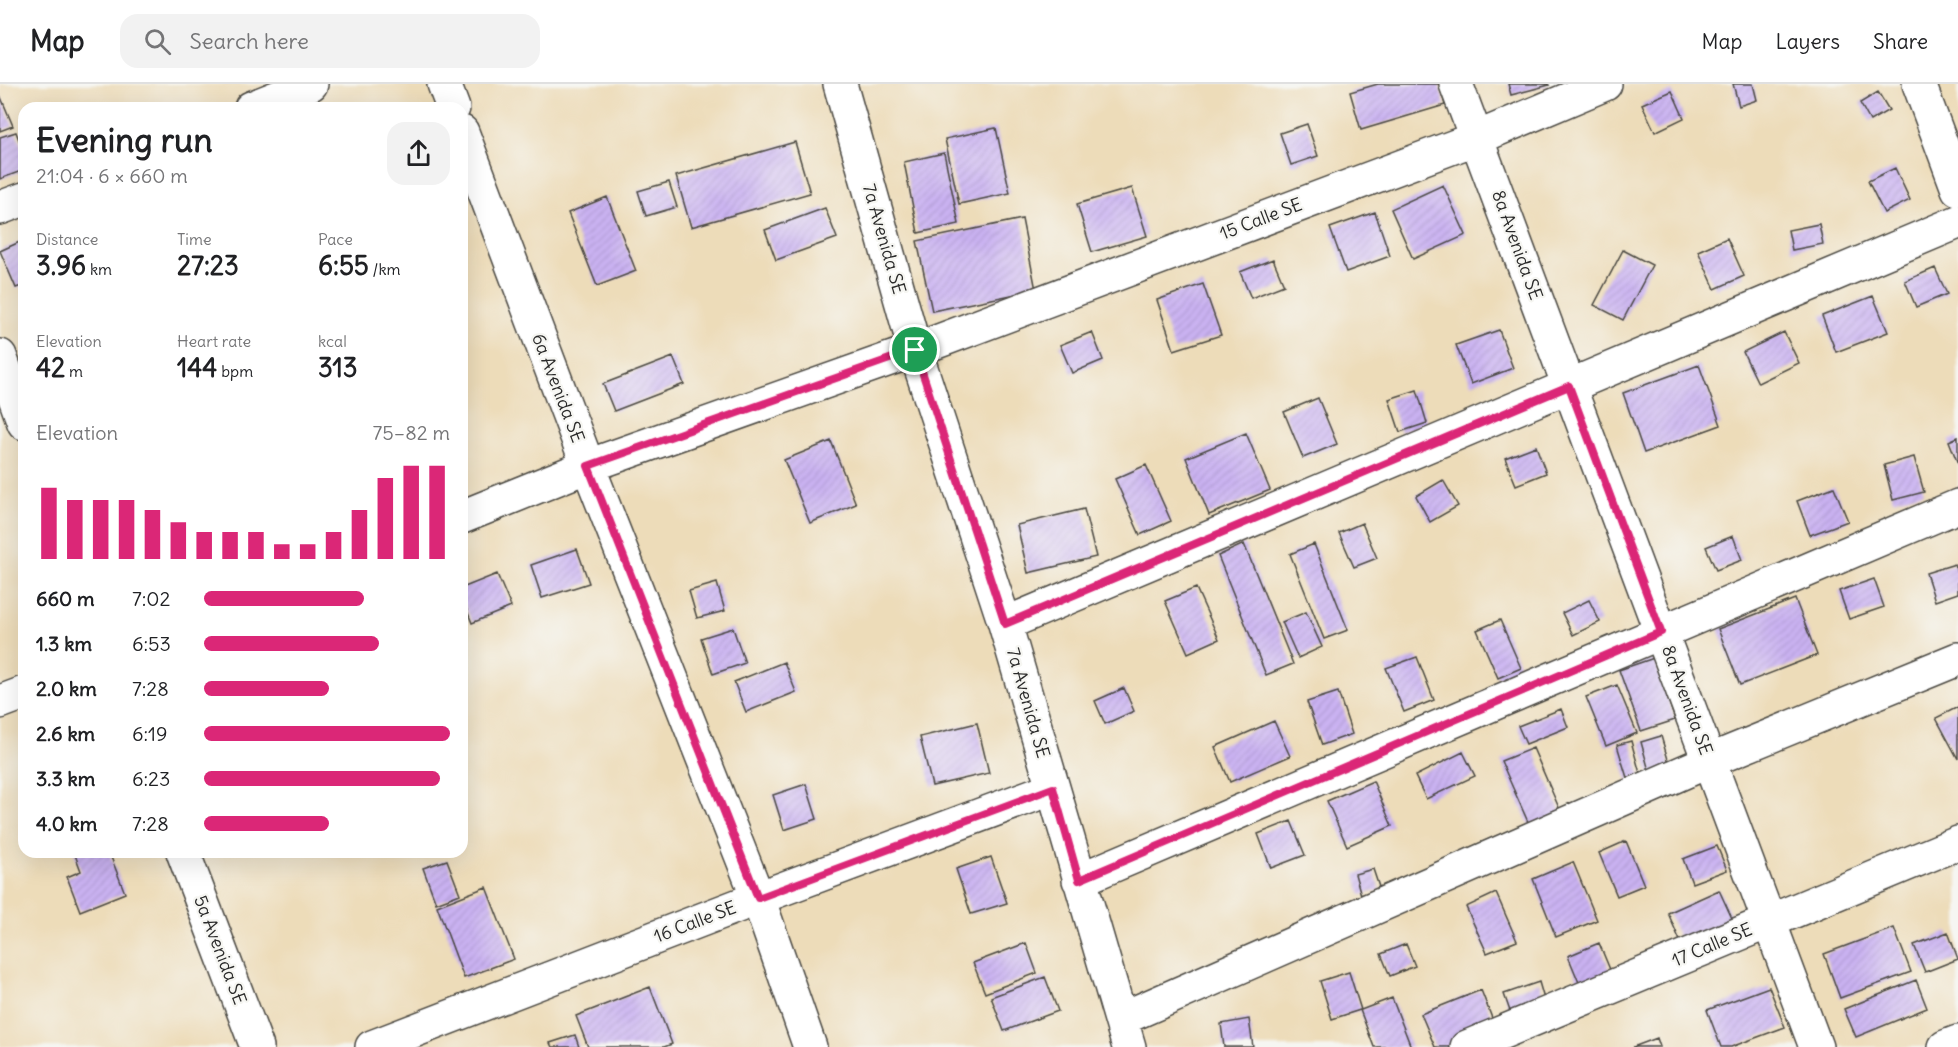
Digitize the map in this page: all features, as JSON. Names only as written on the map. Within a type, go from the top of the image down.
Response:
[{"type":"street","points":[[266,102],[311,84]]},
{"type":"street","points":[[444,84],[451,102]]},
{"type":"street","name":"7a Avenida SE","points":[[840,84],[915,350],[1005,624],[1125,1033]]},
{"type":"street","name":"8a Avenida SE","points":[[1456,84],[1816,1047]]},
{"type":"street","name":"15 Calle SE","points":[[588,466],[915,350],[1477,138],[1605,84]]},
{"type":"street","points":[[1919,84],[1958,189]]},
{"type":"street","name":"6a Avenida SE","points":[[468,148],[588,466],[758,898],[810,1047]]},
{"type":"street","points":[[0,208],[18,201]]},
{"type":"street","points":[[1005,624],[1958,222]]},
{"type":"street","points":[[0,356],[18,406]]},
{"type":"street","points":[[468,515],[588,466]]},
{"type":"street","points":[[1079,880],[1958,506]]},
{"type":"street","points":[[1125,1033],[1709,761],[1958,659]]},
{"type":"street","points":[[0,702],[18,695]]},
{"type":"street","name":"16 Calle SE","points":[[372,1047],[758,898],[1053,788]]},
{"type":"street","name":"17 Calle SE","points":[[1467,1047],[1958,843]]},
{"type":"street","name":"5a Avenida SE","points":[[185,858],[257,1047]]},
{"type":"street","points":[[1945,1047],[1958,1041]]},
{"type":"building","points":[[1378,84],[1439,84],[1445,105],[1361,130],[1350,92]]},
{"type":"building","points":[[1508,84],[1548,84],[1549,85],[1511,95]]},
{"type":"building","points":[[1733,84],[1753,84],[1757,100],[1739,106]]},
{"type":"building","points":[[1672,91],[1684,118],[1655,132],[1642,104]]},
{"type":"building","points":[[1878,92],[1889,110],[1870,121],[1860,103]]},
{"type":"building","points":[[0,95],[13,126],[0,131]]},
{"type":"building","points":[[1307,124],[1318,156],[1291,165],[1280,133]]},
{"type":"building","points":[[996,128],[1010,193],[959,204],[945,139]]},
{"type":"building","points":[[16,132],[18,172],[0,179],[0,137]]},
{"type":"building","points":[[795,142],[810,193],[691,227],[676,176]]},
{"type":"building","points":[[944,153],[959,224],[918,233],[904,162]]},
{"type":"building","points":[[1895,168],[1910,200],[1884,213],[1868,181]]},
{"type":"building","points":[[669,182],[677,207],[646,216],[638,191]]},
{"type":"building","points":[[1443,185],[1466,235],[1413,259],[1391,209]]},
{"type":"building","points":[[1132,188],[1147,236],[1092,252],[1077,204]]},
{"type":"building","points":[[607,197],[636,271],[597,286],[568,213]]},
{"type":"building","points":[[825,208],[837,238],[776,260],[765,230]]},
{"type":"building","points":[[1375,212],[1390,256],[1346,272],[1330,228]]},
{"type":"building","points":[[1022,219],[1036,290],[932,311],[917,241]]},
{"type":"building","points":[[1819,224],[1823,244],[1792,250],[1788,230]]},
{"type":"building","points":[[1727,238],[1744,276],[1715,289],[1698,251]]},
{"type":"building","points":[[18,243],[18,287],[16,288],[0,251]]},
{"type":"building","points":[[1623,250],[1652,265],[1623,320],[1594,305]]},
{"type":"building","points":[[1273,259],[1284,285],[1251,298],[1240,272]]},
{"type":"building","points":[[1935,268],[1947,294],[1916,307],[1905,281]]},
{"type":"building","points":[[1203,284],[1221,335],[1174,350],[1157,300]]},
{"type":"building","points":[[1873,296],[1888,332],[1836,352],[1822,316]]},
{"type":"building","points":[[1499,330],[1513,368],[1471,384],[1456,345]]},
{"type":"building","points":[[1092,332],[1103,360],[1072,373],[1060,345]]},
{"type":"building","points":[[1784,332],[1799,363],[1758,383],[1743,352]]},
{"type":"building","points":[[673,357],[684,384],[614,411],[603,384]]},
{"type":"building","points":[[1699,365],[1721,425],[1644,453],[1623,393]]},
{"type":"building","points":[[1417,390],[1427,423],[1400,432],[1389,399]]},
{"type":"building","points":[[1318,398],[1337,444],[1303,458],[1284,412]]},
{"type":"building","points":[[1246,433],[1270,490],[1209,515],[1186,458]]},
{"type":"building","points":[[1958,437],[1958,464],[1949,441]]},
{"type":"building","points":[[831,441],[856,504],[810,523],[784,460]]},
{"type":"building","points":[[1536,446],[1546,473],[1516,485],[1505,458]]},
{"type":"building","points":[[1914,457],[1924,492],[1893,500],[1884,465]]},
{"type":"building","points":[[1146,465],[1171,521],[1140,535],[1115,479]]},
{"type":"building","points":[[1443,480],[1458,506],[1430,522],[1416,496]]},
{"type":"building","points":[[1834,487],[1848,521],[1810,535],[1797,501]]},
{"type":"building","points":[[1084,509],[1096,557],[1028,573],[1017,525]]},
{"type":"building","points":[[1362,523],[1377,558],[1354,567],[1339,533]]},
{"type":"building","points":[[1733,536],[1742,560],[1716,570],[1706,547]]},
{"type":"building","points":[[1244,544],[1293,664],[1266,675],[1218,556]]},
{"type":"building","points":[[1314,544],[1348,630],[1324,639],[1290,554]]},
{"type":"building","points":[[577,549],[589,583],[542,598],[531,565]]},
{"type":"building","points":[[1955,564],[1958,572],[1958,593],[1935,601],[1926,573]]},
{"type":"building","points":[[497,574],[511,607],[472,623],[468,613],[468,586]]},
{"type":"building","points":[[1874,579],[1884,607],[1849,619],[1839,591]]},
{"type":"building","points":[[717,583],[725,611],[697,618],[689,591]]},
{"type":"building","points":[[1196,588],[1219,639],[1188,653],[1165,601]]},
{"type":"building","points":[[1795,599],[1817,655],[1740,685],[1718,629]]},
{"type":"building","points":[[1589,600],[1600,622],[1573,635],[1562,613]]},
{"type":"building","points":[[1306,612],[1322,647],[1298,658],[1282,622]]},
{"type":"building","points":[[1500,620],[1521,668],[1498,678],[1477,630]]},
{"type":"building","points":[[733,628],[745,663],[713,674],[701,638]]},
{"type":"building","points":[[1417,657],[1434,700],[1404,712],[1386,668]]},
{"type":"building","points":[[1654,658],[1675,720],[1641,731],[1619,670]]},
{"type":"building","points":[[784,662],[796,692],[746,712],[734,682]]},
{"type":"building","points":[[1617,685],[1637,733],[1606,746],[1586,697]]},
{"type":"building","points":[[1124,688],[1134,711],[1105,724],[1095,701]]},
{"type":"building","points":[[1338,692],[1352,734],[1322,745],[1307,702]]},
{"type":"building","points":[[1958,707],[1958,759],[1936,718]]},
{"type":"building","points":[[1561,709],[1568,727],[1526,744],[1518,726]]},
{"type":"building","points":[[1274,721],[1290,756],[1230,782],[1215,747]]},
{"type":"building","points":[[977,723],[989,773],[932,786],[920,737]]},
{"type":"building","points":[[1661,736],[1672,773],[1651,778],[1641,742]]},
{"type":"building","points":[[1631,741],[1641,777],[1628,781],[1617,745]]},
{"type":"building","points":[[1533,748],[1563,817],[1532,831],[1501,761]]},
{"type":"building","points":[[1463,752],[1475,776],[1426,799],[1415,776]]},
{"type":"building","points":[[1373,781],[1392,826],[1347,846],[1327,801]]},
{"type":"building","points":[[806,784],[817,819],[784,830],[773,795]]},
{"type":"building","points":[[1291,821],[1305,855],[1271,868],[1258,834]]},
{"type":"building","points":[[1626,841],[1644,885],[1617,896],[1599,853]]},
{"type":"building","points":[[1717,846],[1727,870],[1692,883],[1683,859]]},
{"type":"building","points":[[991,857],[1007,903],[971,914],[956,869]]},
{"type":"building","points":[[76,858],[111,858],[125,893],[80,911],[67,877],[81,871]]},
{"type":"building","points":[[447,860],[460,894],[436,903],[423,868]]},
{"type":"building","points":[[1573,862],[1597,920],[1556,937],[1533,879]]},
{"type":"building","points":[[1373,869],[1380,890],[1361,895],[1355,874]]},
{"type":"building","points":[[486,887],[514,959],[464,978],[437,906]]},
{"type":"building","points":[[1719,890],[1736,927],[1684,950],[1668,913]]},
{"type":"building","points":[[1496,893],[1517,941],[1487,953],[1466,907]]},
{"type":"building","points":[[1894,928],[1911,972],[1840,998],[1824,954]]},
{"type":"building","points":[[1948,932],[1958,959],[1925,972],[1914,945]]},
{"type":"building","points":[[1026,943],[1037,973],[985,993],[973,963]]},
{"type":"building","points":[[1599,943],[1616,984],[1585,997],[1568,956]]},
{"type":"building","points":[[1406,944],[1415,966],[1390,976],[1381,954]]},
{"type":"building","points":[[1349,972],[1361,1010],[1392,998],[1411,1047],[1374,1047],[1360,1010],[1332,1019],[1320,981]]},
{"type":"building","points":[[1045,977],[1058,1011],[1004,1031],[991,997]]},
{"type":"building","points":[[1916,980],[1927,1008],[1856,1037],[1844,1009]]},
{"type":"building","points":[[1539,982],[1546,1006],[1512,1017],[1504,994]]},
{"type":"building","points":[[650,987],[672,1044],[664,1047],[588,1047],[576,1016]]},
{"type":"building","points":[[1769,987],[1785,1027],[1731,1047],[1721,1047],[1707,1010]]},
{"type":"building","points":[[1481,990],[1497,1031],[1458,1047],[1435,1047],[1421,1014]]},
{"type":"building","points":[[1249,1019],[1253,1047],[1224,1047],[1221,1024]]},
{"type":"building","points":[[575,1035],[579,1047],[552,1047],[550,1043]]},
{"type":"building","points":[[1657,1038],[1660,1047],[1633,1047]]},
{"type":"route","points":[[915,350],[1005,624],[1569,386],[1661,632],[1079,880],[1053,788],[758,898],[588,466],[915,350]]}]
